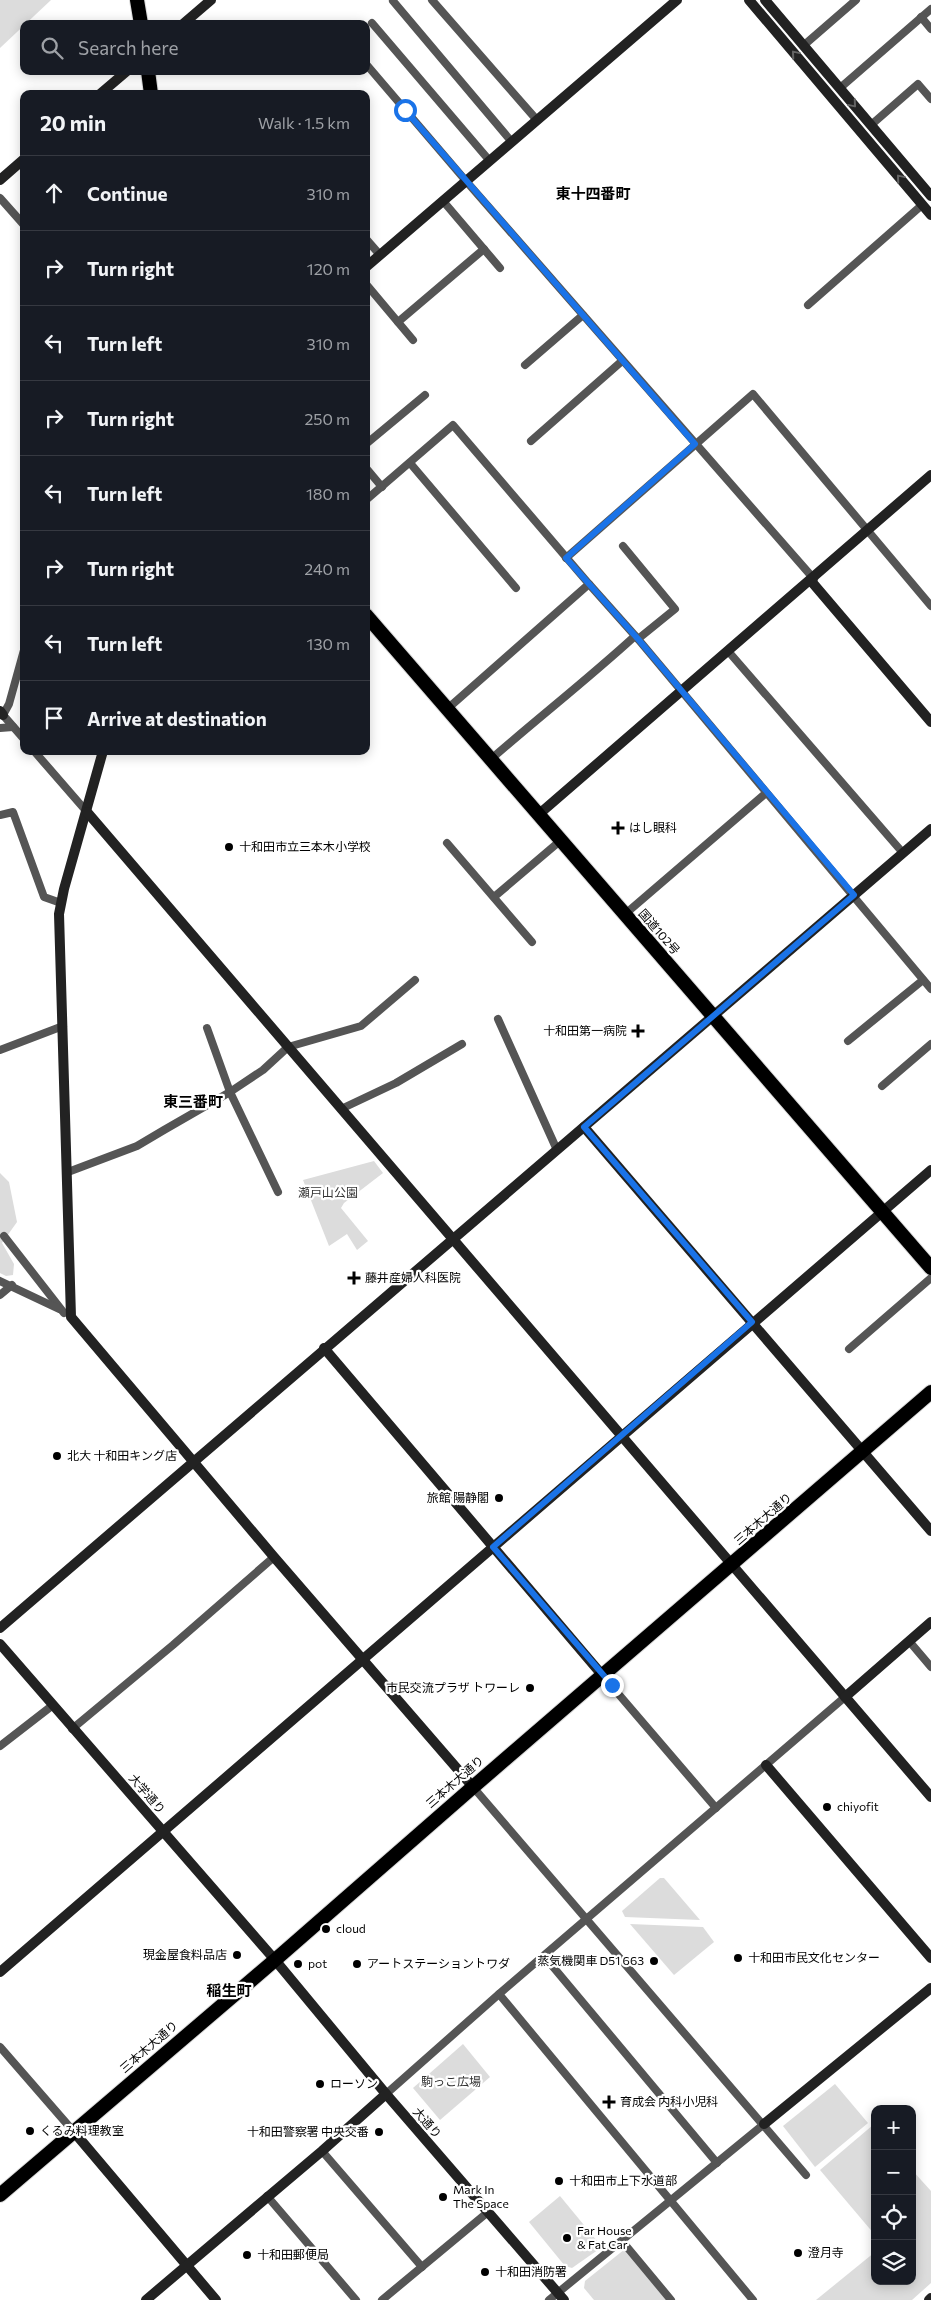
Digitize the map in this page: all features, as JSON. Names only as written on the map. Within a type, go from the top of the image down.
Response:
[{"type":"highway","points":[[137,0],[140,20]]},
{"type":"highway","points":[[149,75],[151,90]]},
{"type":"highway","name":"国道102号","points":[[370,620],[446,710],[931,1268]]},
{"type":"highway","name":"三本木大通り","points":[[0,2195],[275,1960],[931,1392]]},
{"type":"street","points":[[188,20],[211,0]]},
{"type":"street","points":[[432,0],[536,120]]},
{"type":"street","points":[[370,264],[510,141],[677,0]]},
{"type":"street","points":[[749,0],[931,216]]},
{"type":"street","points":[[765,0],[930,192]]},
{"type":"street","points":[[804,46],[856,0]]},
{"type":"street","points":[[393,1],[510,141]]},
{"type":"street","points":[[840,88],[931,9]]},
{"type":"street","points":[[921,17],[931,29]]},
{"type":"street","points":[[372,23],[489,160]]},
{"type":"street","points":[[370,69],[812,580],[931,722]]},
{"type":"street","points":[[105,90],[122,75]]},
{"type":"street","points":[[871,125],[918,84],[931,99]]},
{"type":"street","points":[[0,180],[20,162]]},
{"type":"street","points":[[0,198],[20,220]]},
{"type":"street","points":[[443,201],[500,268]]},
{"type":"street","points":[[808,305],[922,205]]},
{"type":"street","points":[[370,244],[380,255]]},
{"type":"street","points":[[398,322],[484,249]]},
{"type":"street","points":[[370,289],[413,340]]},
{"type":"street","points":[[525,365],[583,315]]},
{"type":"street","points":[[531,441],[622,361]]},
{"type":"street","points":[[566,558],[754,394],[931,606]]},
{"type":"street","points":[[370,441],[425,395]]},
{"type":"street","points":[[370,497],[453,425],[637,638],[931,989]]},
{"type":"street","points":[[410,463],[516,588]]},
{"type":"street","points":[[370,473],[382,487]]},
{"type":"street","points":[[538,815],[812,580],[867,529],[931,476]]},
{"type":"street","points":[[490,760],[560,700],[675,609],[623,546]]},
{"type":"street","points":[[446,710],[589,584]]},
{"type":"street","points":[[728,651],[903,853]]},
{"type":"street","points":[[20,664],[9,704],[2,713],[20,735]]},
{"type":"street","points":[[0,728],[13,727]]},
{"type":"street","points":[[37,755],[931,1797]]},
{"type":"street","points":[[68,1315],[68,1172],[61,903],[102,755]]},
{"type":"street","points":[[624,915],[766,793]]},
{"type":"street","points":[[0,815],[13,812],[44,897],[61,903]]},
{"type":"street","points":[[0,1628],[931,828]]},
{"type":"street","points":[[494,897],[560,841]]},
{"type":"street","points":[[447,843],[532,942]]},
{"type":"street","points":[[68,1172],[137,1146],[230,1092],[262,1070],[288,1047],[361,1026],[415,980]]},
{"type":"street","points":[[848,1041],[923,980]]},
{"type":"street","points":[[498,1020],[557,1150]]},
{"type":"street","points":[[0,1050],[63,1026]]},
{"type":"street","points":[[207,1028],[230,1092],[278,1192]]},
{"type":"street","points":[[341,1109],[396,1083],[462,1044]]},
{"type":"street","points":[[882,1086],[931,1044]]},
{"type":"street","points":[[584,1127],[931,1531]]},
{"type":"street","points":[[0,1972],[752,1322],[931,1170]]},
{"type":"street","points":[[4,1236],[68,1315],[274,1557],[806,2175]]},
{"type":"street","points":[[849,1349],[931,1278]]},
{"type":"street","points":[[0,1281],[12,1285],[68,1315]]},
{"type":"street","points":[[0,1295],[12,1285]]},
{"type":"street","points":[[324,1348],[716,1808]]},
{"type":"street","points":[[72,1729],[274,1557]]},
{"type":"street","points":[[150,2299],[267,2196],[322,2151],[499,1994],[931,1622]]},
{"type":"street","points":[[909,1641],[931,1667]]},
{"type":"street","name":"大学通り","points":[[0,1644],[275,1960]]},
{"type":"street","points":[[0,1746],[53,1705]]},
{"type":"street","points":[[766,1765],[931,1958]]},
{"type":"street","points":[[544,1956],[716,2163]]},
{"type":"street","name":"大通り","points":[[275,1960],[386,2094],[560,2296]]},
{"type":"street","points":[[549,2300],[560,2296],[671,2200],[931,1988]]},
{"type":"street","points":[[499,1994],[753,2300]]},
{"type":"street","points":[[0,2047],[216,2300]]},
{"type":"street","points":[[322,2151],[422,2267]]},
{"type":"street","points":[[267,2196],[356,2300]]},
{"type":"street","points":[[382,2300],[488,2212]]},
{"type":"street","points":[[622,2241],[671,2300]]},
{"type":"green space","points":[[0,0],[51,0],[30,20],[20,20],[20,29],[0,48]]},
{"type":"green space","name":"瀬戸山公園","points":[[374,1161],[383,1173],[344,1203],[341,1208],[368,1241],[357,1250],[347,1234],[329,1246],[303,1180]]},
{"type":"green space","points":[[0,1173],[9,1182],[17,1222],[2,1243],[14,1264],[13,1275],[6,1276],[0,1273]]},
{"type":"green space","points":[[660,1878],[664,1878],[700,1920],[625,1917],[622,1911]]},
{"type":"green space","points":[[630,1924],[703,1927],[714,1942],[674,1975]]},
{"type":"green space","name":"駒っこ広場","points":[[463,2044],[490,2077],[440,2120],[413,2088]]},
{"type":"green space","points":[[835,2084],[868,2123],[815,2167],[783,2126]]},
{"type":"green space","points":[[871,2127],[871,2230],[820,2170]]},
{"type":"green space","points":[[916,2174],[931,2191],[931,2283],[912,2300],[816,2300],[871,2255],[871,2285],[916,2285]]},
{"type":"green space","points":[[560,2196],[602,2247],[572,2268],[565,2266],[529,2222]]},
{"type":"green space","points":[[625,2249],[666,2300],[594,2300],[584,2288],[585,2281]]},
{"type":"place","name":"はし眼科","points":[[618,828]]},
{"type":"place","name":"十和田市立三本木小学校","points":[[229,847]]},
{"type":"place","name":"十和田第一病院","points":[[638,1031]]},
{"type":"place","name":"藤井産婦人科医院","points":[[354,1278]]},
{"type":"place","name":"北大 十和田キング店","points":[[57,1456]]},
{"type":"place","name":"旅館 陽静閣","points":[[499,1498]]},
{"type":"place","name":"市民交流プラザ トワーレ","points":[[530,1688]]},
{"type":"place","name":"chiyofit","points":[[827,1807]]},
{"type":"place","name":"cloud","points":[[326,1929]]},
{"type":"place","name":"現金屋食料品店","points":[[237,1955]]},
{"type":"place","name":"十和田市民文化センター","points":[[738,1958]]},
{"type":"place","name":"蒸気機関車 D51 663","points":[[654,1961]]},
{"type":"place","name":"pot","points":[[298,1964]]},
{"type":"place","name":"アートステーショントワダ","points":[[357,1964]]},
{"type":"place","name":"ローソン","points":[[320,2084]]},
{"type":"place","name":"育成会 内科小児科","points":[[609,2102]]},
{"type":"place","name":"くるみ料理教室","points":[[30,2131]]},
{"type":"place","name":"十和田警察署 中央交番","points":[[379,2132]]},
{"type":"place","name":"十和田市上下水道部","points":[[559,2181]]},
{"type":"place","name":"Mark In The Space","points":[[443,2197]]},
{"type":"place","name":"Far House & Fat Car","points":[[567,2238]]},
{"type":"place","name":"澄月寺","points":[[798,2253]]},
{"type":"place","name":"十和田郵便局","points":[[247,2255]]},
{"type":"place","name":"十和田消防署","points":[[485,2272]]},
{"type":"district","name":"東十四番町","points":[[593,194]]},
{"type":"district","name":"東三番町","points":[[193,1102]]},
{"type":"district","name":"稲生町","points":[[229,1991]]},
{"type":"route","points":[[405,110],[695,444],[566,558],[638,639],[854,895],[584,1127],[752,1322],[493,1547],[612,1685]]}]
